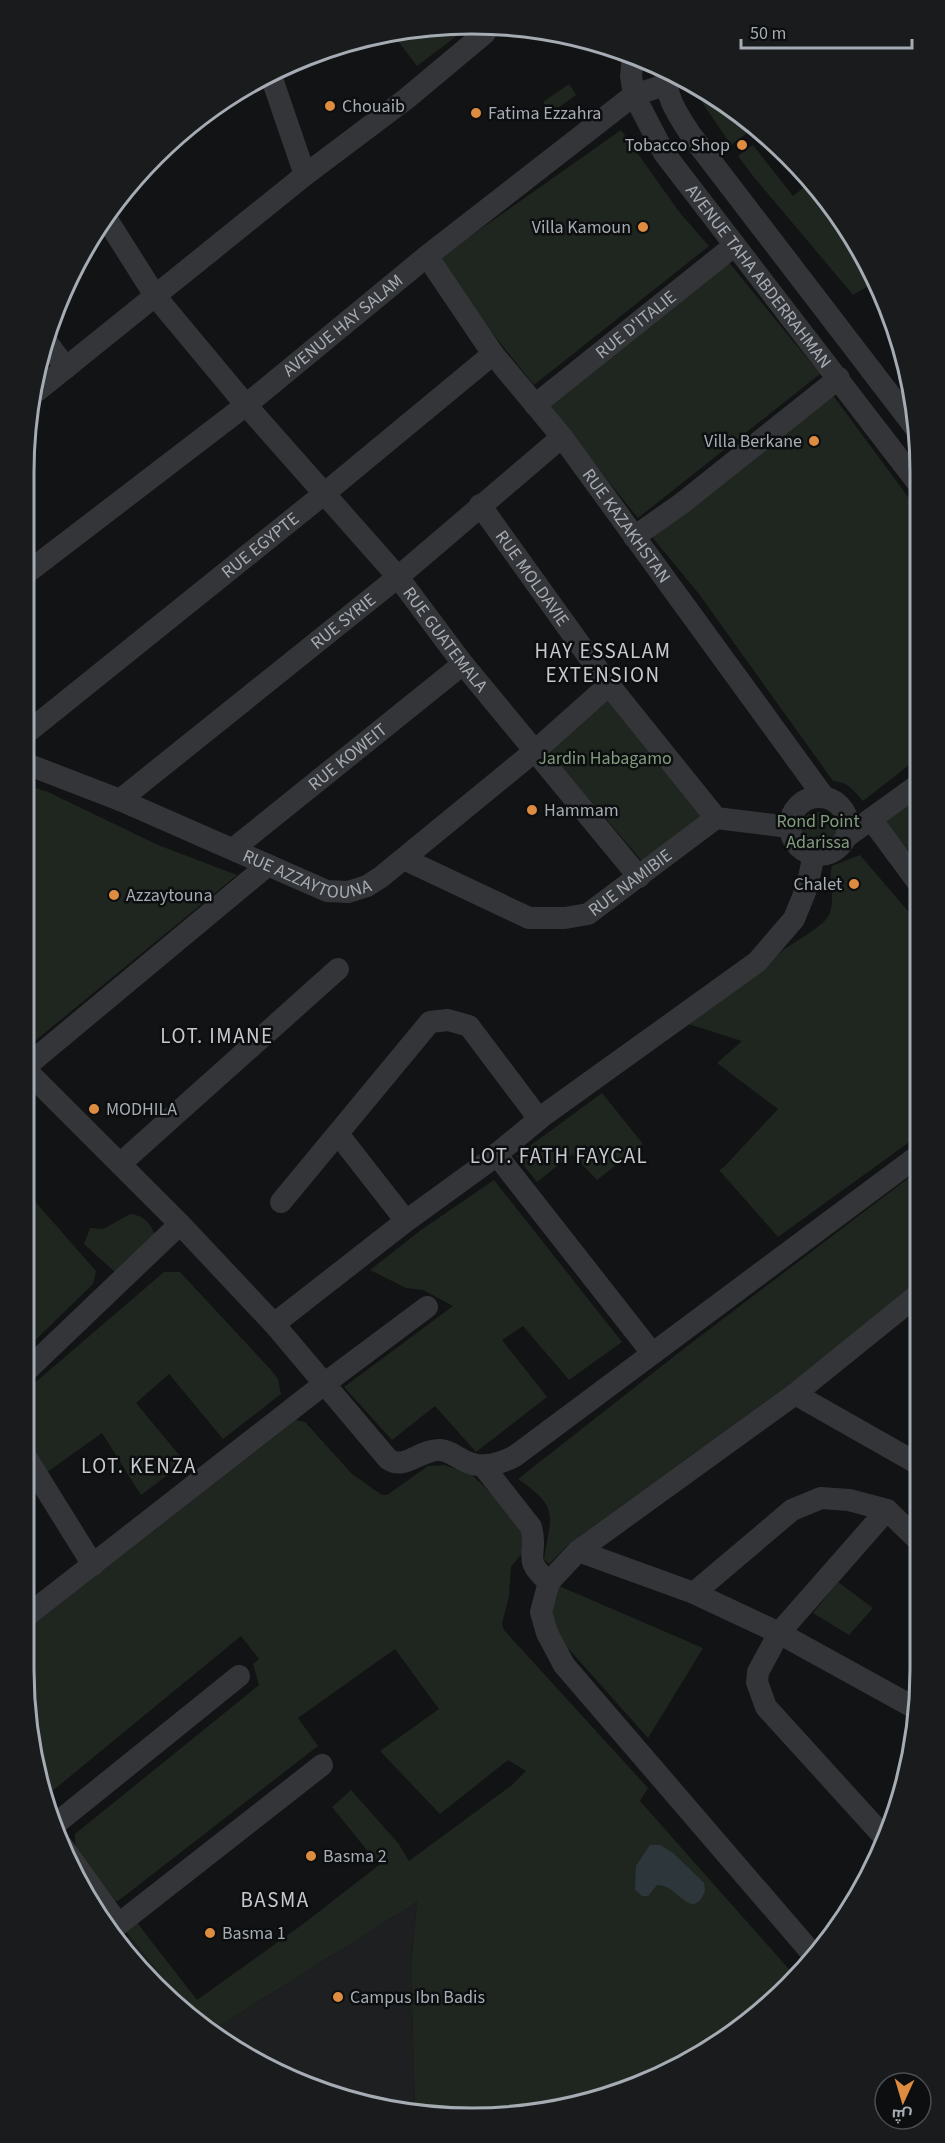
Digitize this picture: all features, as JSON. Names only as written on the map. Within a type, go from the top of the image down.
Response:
[{"type":"street","points":[[43,386],[306,175],[406,99],[483,34]]},
{"type":"street","name":"AVENUE TAHA ABDERRAHMAN","points":[[632,65],[634,95],[664,153],[910,473]]},
{"type":"street","name":"AVENUE HAY SALAM","points":[[34,565],[246,405],[427,256],[634,95],[664,79]]},
{"type":"street","name":"AVENUE TAHA ABDERRAHMAN","points":[[667,80],[674,110],[691,135],[907,413]]},
{"type":"street","points":[[273,83],[306,175]]},
{"type":"street","name":"RUE GUATEMALA","points":[[111,225],[156,297],[246,405],[398,577],[463,664],[639,877]]},
{"type":"street","name":"RUE D'ITALIE","points":[[535,405],[735,244]]},
{"type":"street","name":"RUE KAZAKHSTAN","points":[[427,256],[493,354],[562,437],[824,797]]},
{"type":"street","points":[[52,349],[66,368]]},
{"type":"street","name":"RUE EGYPTE","points":[[34,727],[325,493],[493,354]]},
{"type":"street","points":[[634,537],[681,504],[839,378]]},
{"type":"street","points":[[887,443],[909,430]]},
{"type":"street","name":"RUE SYRIE","points":[[120,800],[398,577],[562,437]]},
{"type":"street","name":"RUE MOLDAVIE","points":[[480,505],[609,685],[716,818]]},
{"type":"street","name":"RUE KOWEIT","points":[[233,849],[463,664]]},
{"type":"street","name":"RUE AZZAYTOUNA","points":[[34,768],[120,800],[327,891],[348,892],[367,886],[404,860],[536,750],[609,685]]},
{"type":"street","points":[[846,837],[848,824],[844,811],[836,802],[824,797],[811,798],[799,804],[792,814],[789,827],[793,840],[802,849],[814,854],[826,853],[838,847],[846,837],[910,792]]},
{"type":"street","points":[[716,818],[789,827]]},
{"type":"street","name":"RUE NAMIBIE","points":[[404,860],[529,918],[565,918],[588,914],[716,818]]},
{"type":"street","points":[[871,819],[910,872]]},
{"type":"street","points":[[274,1324],[539,1119],[757,962],[794,919],[807,887],[814,854]]},
{"type":"street","points":[[34,1060],[268,865]]},
{"type":"street","points":[[120,1164],[338,969]]},
{"type":"street","points":[[281,1202],[430,1023],[448,1020],[469,1026],[539,1119]]},
{"type":"street","points":[[34,1078],[180,1224],[274,1324],[392,1462],[403,1463],[422,1453],[440,1450],[483,1466],[494,1465],[515,1456],[910,1162]]},
{"type":"street","points":[[338,1134],[406,1221]]},
{"type":"street","points":[[496,1154],[652,1353]]},
{"type":"street","points":[[34,1363],[180,1224]]},
{"type":"street","points":[[809,1950],[564,1665],[547,1633],[541,1612],[549,1582],[578,1551],[795,1394],[910,1301]]},
{"type":"street","points":[[34,1610],[324,1384],[427,1307]]},
{"type":"street","points":[[795,1394],[910,1459]]},
{"type":"street","points":[[483,1466],[531,1527],[534,1537],[532,1561],[539,1573],[549,1582]]},
{"type":"street","points":[[34,1470],[93,1565]]},
{"type":"street","points":[[694,1593],[792,1510],[821,1498],[849,1500],[887,1510],[910,1532]]},
{"type":"street","points":[[879,1832],[766,1707],[757,1682],[758,1672],[779,1633],[887,1510]]},
{"type":"street","points":[[578,1551],[694,1593],[779,1633],[909,1705]]},
{"type":"street","points":[[61,1819],[239,1676]]},
{"type":"street","points":[[117,1926],[322,1765]]},
{"type":"shaded area","points":[[650,1845],[660,1845],[673,1853],[704,1883],[705,1891],[700,1900],[695,1904],[689,1903],[664,1886],[657,1885],[648,1896],[642,1896],[635,1890],[636,1866]]},
{"type":"shaded area","name":"Campus Ibn Badis","points":[[417,1902],[411,1965],[415,2105],[359,2094],[305,2075],[253,2050],[218,2027]]},
{"type":"shaded area","points":[[129,1936],[167,1984],[143,1959],[126,1938]]},
{"type":"green space","points":[[459,34],[417,66],[398,41]]},
{"type":"green space","points":[[569,84],[576,95],[551,113],[543,102]]},
{"type":"green space","points":[[699,97],[748,132],[731,145]]},
{"type":"green space","points":[[621,130],[680,213],[709,246],[534,385],[489,329],[438,259]]},
{"type":"green space","points":[[753,145],[793,196],[804,187],[837,229],[868,286],[853,295],[738,156]]},
{"type":"green space","points":[[727,260],[820,374],[638,518],[547,405]]},
{"type":"green space","points":[[832,394],[910,500],[910,764],[863,801],[846,785],[833,781],[699,594],[652,537]]},
{"type":"green space","name":"Jardin Habagamo","points":[[608,701],[702,817],[642,861],[549,752]]},
{"type":"green space","points":[[34,787],[158,845],[237,875],[34,1042]]},
{"type":"green space","points":[[910,802],[910,852],[884,821]]},
{"type":"green space","name":"Rond Point Adarissa","points":[[818,812],[831,818],[837,831],[831,844],[818,850],[805,844],[799,831],[805,818]]},
{"type":"green space","points":[[860,855],[910,913],[910,1142],[778,1237],[719,1170],[778,1109],[717,1063],[742,1041],[685,1023],[825,920],[832,903],[832,866]]},
{"type":"green space","points":[[602,1093],[643,1144],[597,1180],[572,1154],[537,1182],[516,1156]]},
{"type":"green space","points":[[910,1177],[910,1288],[802,1375],[570,1543],[549,1564],[544,1559],[550,1522],[547,1505],[541,1497],[518,1479],[686,1347]]},
{"type":"green space","points":[[494,1180],[622,1342],[569,1380],[523,1326],[502,1340],[547,1397],[476,1452],[435,1406],[392,1440],[344,1387],[453,1306],[423,1290],[406,1288],[370,1270],[421,1230]]},
{"type":"green space","points":[[34,1200],[96,1271],[93,1284],[34,1341]]},
{"type":"green space","points":[[130,1214],[146,1221],[156,1237],[116,1273],[84,1244],[90,1228],[103,1229]]},
{"type":"green space","points":[[164,1272],[180,1272],[272,1371],[278,1379],[281,1394],[223,1439],[169,1374],[136,1403],[185,1462],[141,1495],[102,1433],[46,1473],[34,1456],[34,1383]]},
{"type":"green space","points":[[296,1420],[305,1422],[352,1474],[382,1495],[387,1495],[428,1466],[444,1465],[471,1474],[521,1522],[523,1552],[511,1567],[509,1596],[502,1624],[504,1630],[648,1788],[640,1801],[791,1971],[761,2000],[716,2035],[666,2063],[586,2094],[501,2108],[444,2108],[415,2105],[411,1965],[417,1902],[218,2027],[168,1984],[124,1929],[135,1920],[197,2000],[303,1924],[379,1865],[332,1807],[351,1790],[398,1843],[409,1861],[512,1785],[526,1771],[508,1760],[440,1814],[380,1751],[439,1709],[395,1649],[298,1718],[318,1746],[118,1901],[110,1901],[81,1861],[75,1843],[75,1834],[259,1685],[253,1664],[259,1659],[241,1636],[52,1792],[38,1728],[35,1699],[34,1624]]},
{"type":"green space","points":[[838,1582],[873,1608],[849,1635],[813,1613]]},
{"type":"green space","points":[[552,1583],[703,1648],[648,1738],[559,1638],[549,1623]]},
{"type":"place","name":"Chouaib","points":[[330,106]]},
{"type":"place","name":"Fatima Ezzahra","points":[[476,113]]},
{"type":"place","name":"Tobacco Shop","points":[[742,145]]},
{"type":"place","name":"Villa Kamoun","points":[[643,227]]},
{"type":"place","name":"Villa Berkane","points":[[814,441]]},
{"type":"place","name":"Hammam","points":[[532,810]]},
{"type":"place","name":"Chalet","points":[[854,884]]},
{"type":"place","name":"Azzaytouna","points":[[114,895]]},
{"type":"place","name":"MODHILA","points":[[94,1109]]},
{"type":"place","name":"Basma 2","points":[[311,1856]]},
{"type":"place","name":"Basma 1","points":[[210,1933]]},
{"type":"place","name":"Campus Ibn Badis","points":[[338,1997]]},
{"type":"district","name":"HAY ESSALAM EXTENSION","points":[[603,663]]},
{"type":"district","name":"LOT. IMANE","points":[[217,1036]]},
{"type":"district","name":"LOT. FATH FAYCAL","points":[[559,1156]]},
{"type":"district","name":"LOT. KENZA","points":[[139,1466]]},
{"type":"district","name":"BASMA","points":[[275,1900]]}]
